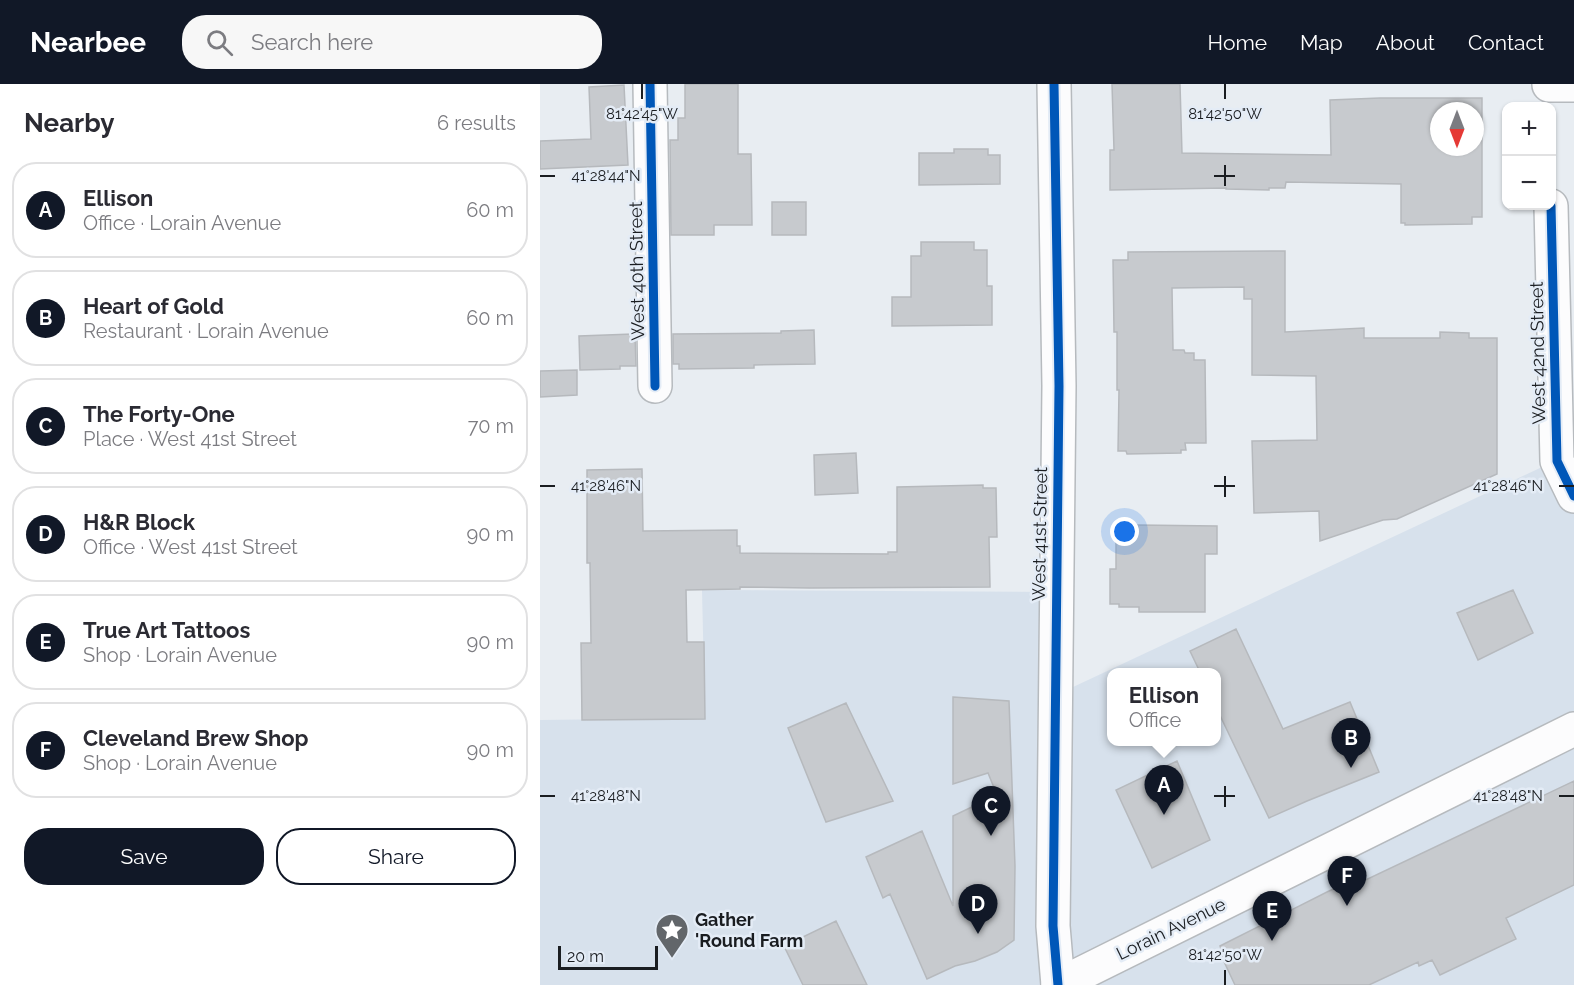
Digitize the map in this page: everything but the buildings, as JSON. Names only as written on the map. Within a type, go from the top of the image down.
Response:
[{"type":"street","name":"West 40th Street","points":[[650,84],[655,386]]},
{"type":"street","name":"West 41st Street","points":[[1054,84],[1059,386],[1053,926],[1058,985]]},
{"type":"street","name":"West 42nd Street","points":[[1551,210],[1557,461],[1574,496]]},
{"type":"street","name":"Lorain Avenue","points":[[1058,985],[1574,729]]},
{"type":"shaded area","points":[[1574,452],[1574,985],[540,985],[540,720],[705,718],[702,590],[1056,592],[1056,695],[1107,671],[1107,746],[1221,746],[1221,668],[1114,668]]},
{"type":"cycle path","points":[[650,84],[655,386]]},
{"type":"cycle path","points":[[1054,84],[1059,386],[1053,926],[1058,985]]},
{"type":"cycle path","points":[[1551,210],[1557,461],[1574,496]]},
{"type":"place","name":"Heart of Gold","points":[[1351,768]]},
{"type":"place","name":"Ellison","points":[[1164,815]]},
{"type":"place","name":"The Forty-One","points":[[991,836]]},
{"type":"place","name":"Cleveland Brew Shop","points":[[1347,906]]},
{"type":"place","name":"H&R Block","points":[[978,934]]},
{"type":"place","name":"True Art Tattoos","points":[[1272,941]]},
{"type":"place","name":"Gather 'Round Farm","points":[[672,959]]}]
